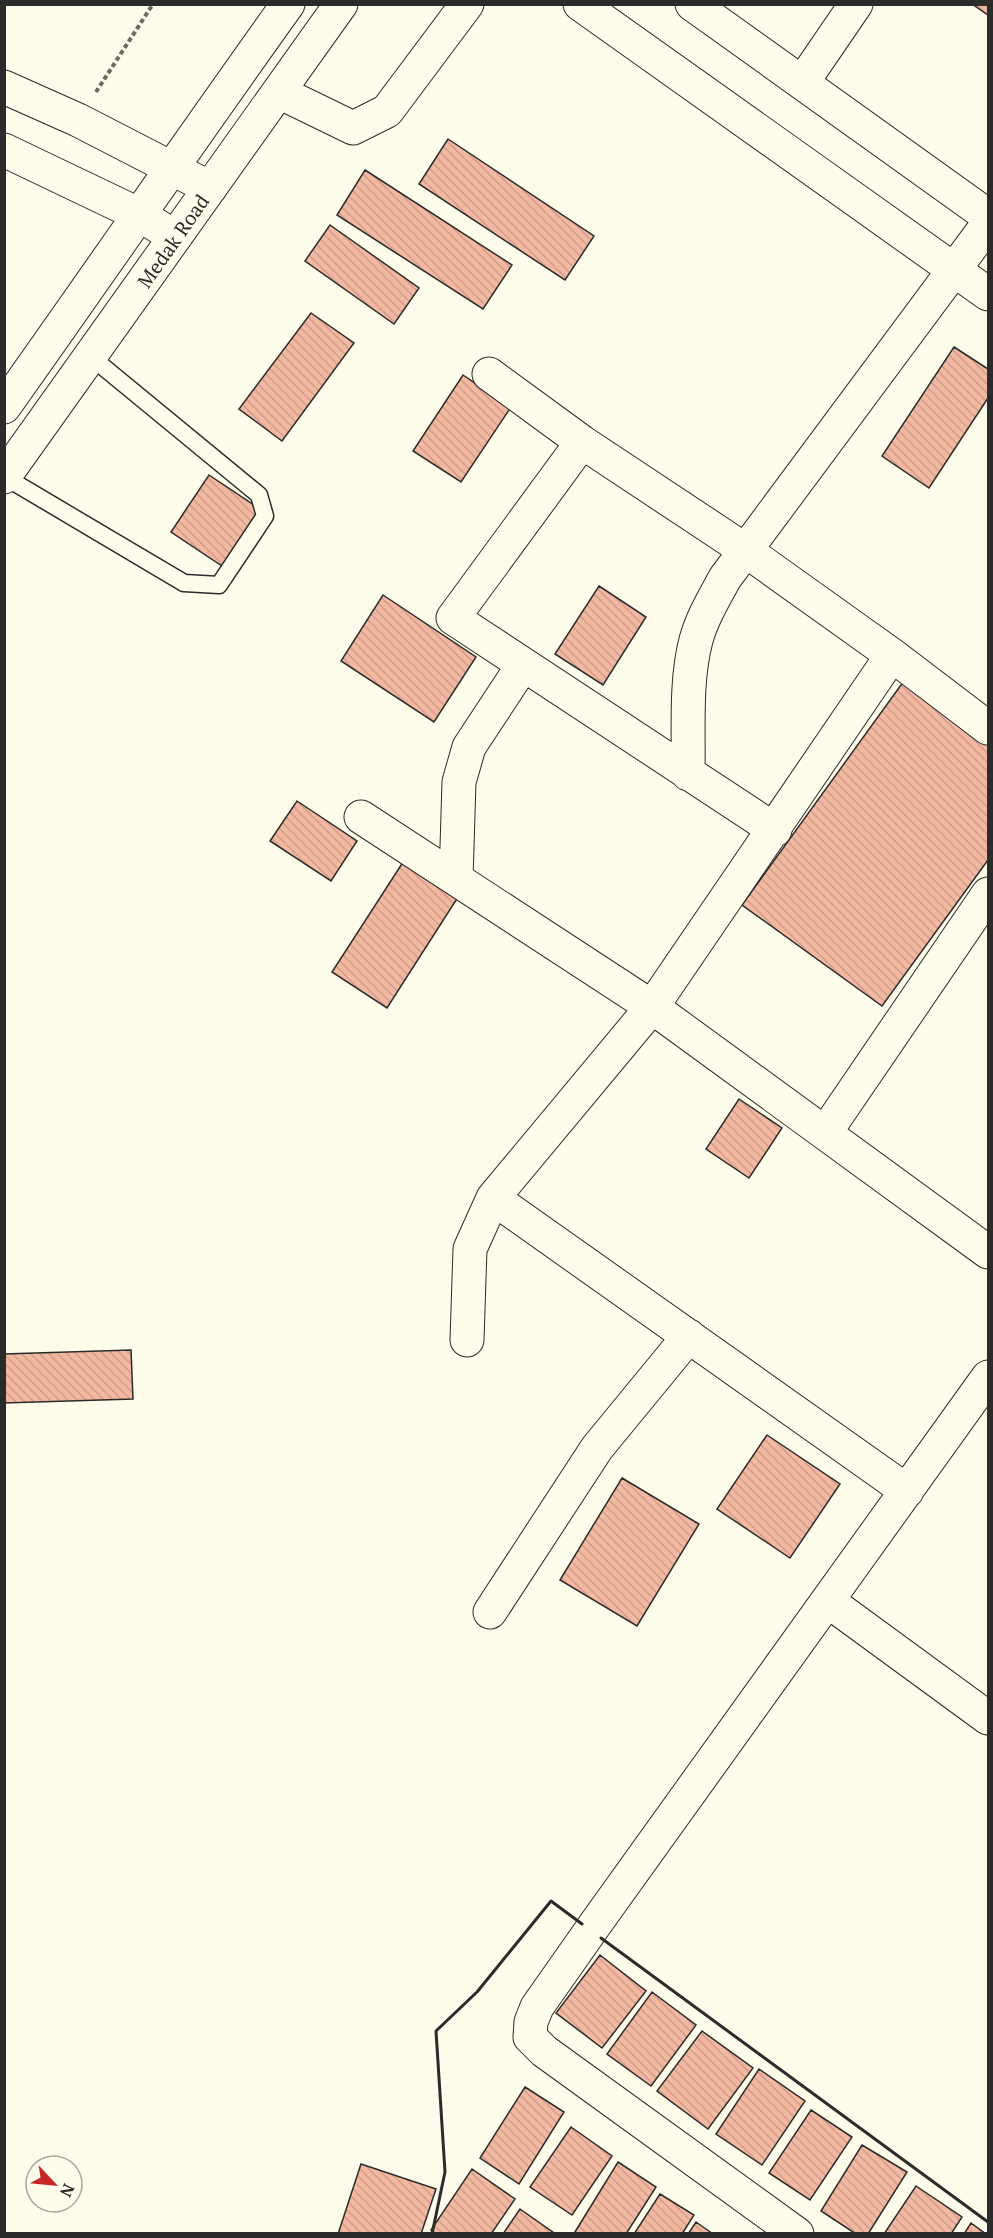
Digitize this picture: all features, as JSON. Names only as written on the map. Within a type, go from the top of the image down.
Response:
[{"type":"street","points":[[4,407],[288,4]]},
{"type":"street","name":"Medak Road","points":[[5,477],[341,4]]},
{"type":"street","points":[[279,92],[353,128],[387,111],[467,4]]},
{"type":"street","points":[[692,4],[988,216]]},
{"type":"street","points":[[802,83],[856,4]]},
{"type":"street","points":[[595,9],[988,294]]},
{"type":"street","points":[[4,87],[78,120],[210,188]]},
{"type":"street","points":[[4,150],[140,215],[175,237]]},
{"type":"street","points":[[688,774],[691,674],[696,641],[705,614],[725,578],[745,550],[988,224]]},
{"type":"street","points":[[489,374],[582,442],[745,550],[892,655],[988,728]]},
{"type":"street","points":[[582,442],[453,618],[775,830]]},
{"type":"street","points":[[467,1340],[470,1249],[493,1198],[652,1007],[775,830],[892,655]]},
{"type":"street","points":[[456,879],[459,782],[469,747],[523,665]]},
{"type":"street","points":[[361,817],[652,1007],[988,1252]]},
{"type":"street","points":[[825,1132],[988,894]]},
{"type":"street","points":[[493,1198],[907,1491]]},
{"type":"street","points":[[490,1612],[597,1448],[689,1336]]},
{"type":"street","points":[[797,2234],[544,2051],[530,2037],[531,2022],[537,2007],[986,1384]]},
{"type":"street","points":[[828,1601],[988,1718]]},
{"type":"lane","points":[[5,477],[184,583],[219,585],[265,516],[259,495],[90,356]]},
{"type":"path","points":[[78,120],[153,4]]},
{"type":"building","points":[[972,4],[988,4],[988,15]]},
{"type":"building","points":[[448,139],[594,236],[565,280],[419,184]]},
{"type":"building","points":[[365,170],[512,265],[483,309],[337,215]]},
{"type":"building","points":[[330,225],[419,288],[394,324],[305,261]]},
{"type":"building","points":[[311,313],[354,343],[282,441],[239,409]]},
{"type":"building","points":[[954,347],[988,369],[988,398],[929,488],[882,456]]},
{"type":"building","points":[[463,375],[511,407],[461,482],[413,451]]},
{"type":"building","points":[[209,475],[260,509],[222,566],[171,532]]},
{"type":"building","points":[[599,586],[646,617],[603,685],[555,654]]},
{"type":"building","points":[[383,595],[476,657],[434,722],[341,661]]},
{"type":"building","points":[[906,678],[988,740],[988,860],[882,1006],[742,905]]},
{"type":"building","points":[[297,801],[357,841],[331,881],[270,841]]},
{"type":"building","points":[[405,859],[460,894],[387,1008],[332,972]]},
{"type":"building","points":[[739,1099],[782,1128],[749,1178],[706,1149]]},
{"type":"building","points":[[131,1350],[133,1399],[4,1403],[4,1354]]},
{"type":"building","points":[[767,1435],[840,1484],[790,1558],[717,1509]]},
{"type":"building","points":[[622,1478],[699,1524],[637,1626],[560,1580]]},
{"type":"building","points":[[600,1955],[646,1991],[602,2048],[556,2013]]},
{"type":"building","points":[[652,1992],[696,2025],[651,2086],[607,2054]]},
{"type":"building","points":[[702,2031],[753,2068],[708,2129],[657,2091]]},
{"type":"building","points":[[759,2069],[805,2101],[762,2165],[716,2134]]},
{"type":"building","points":[[525,2087],[564,2112],[519,2184],[480,2158]]},
{"type":"building","points":[[811,2110],[852,2137],[810,2200],[769,2173]]},
{"type":"building","points":[[571,2127],[612,2156],[572,2215],[530,2187]]},
{"type":"building","points":[[862,2145],[907,2172],[868,2234],[856,2234],[821,2211]]},
{"type":"building","points":[[618,2162],[656,2187],[626,2234],[577,2234],[575,2232]]},
{"type":"building","points":[[361,2164],[436,2189],[421,2234],[338,2234]]},
{"type":"building","points":[[472,2169],[515,2199],[491,2234],[436,2234],[431,2230]]},
{"type":"building","points":[[916,2186],[962,2217],[951,2234],[884,2234]]},
{"type":"building","points":[[660,2194],[694,2215],[682,2234],[634,2234]]},
{"type":"building","points":[[520,2209],[554,2233],[554,2234],[503,2234]]},
{"type":"building","points":[[696,2222],[713,2234],[688,2234]]},
{"type":"building","points":[[971,2223],[986,2234],[964,2234]]},
{"type":"wall","points":[[432,2234],[445,2172],[436,2031],[477,1992],[551,1901],[582,1924]]},
{"type":"wall","points":[[601,1938],[988,2222]]}]
